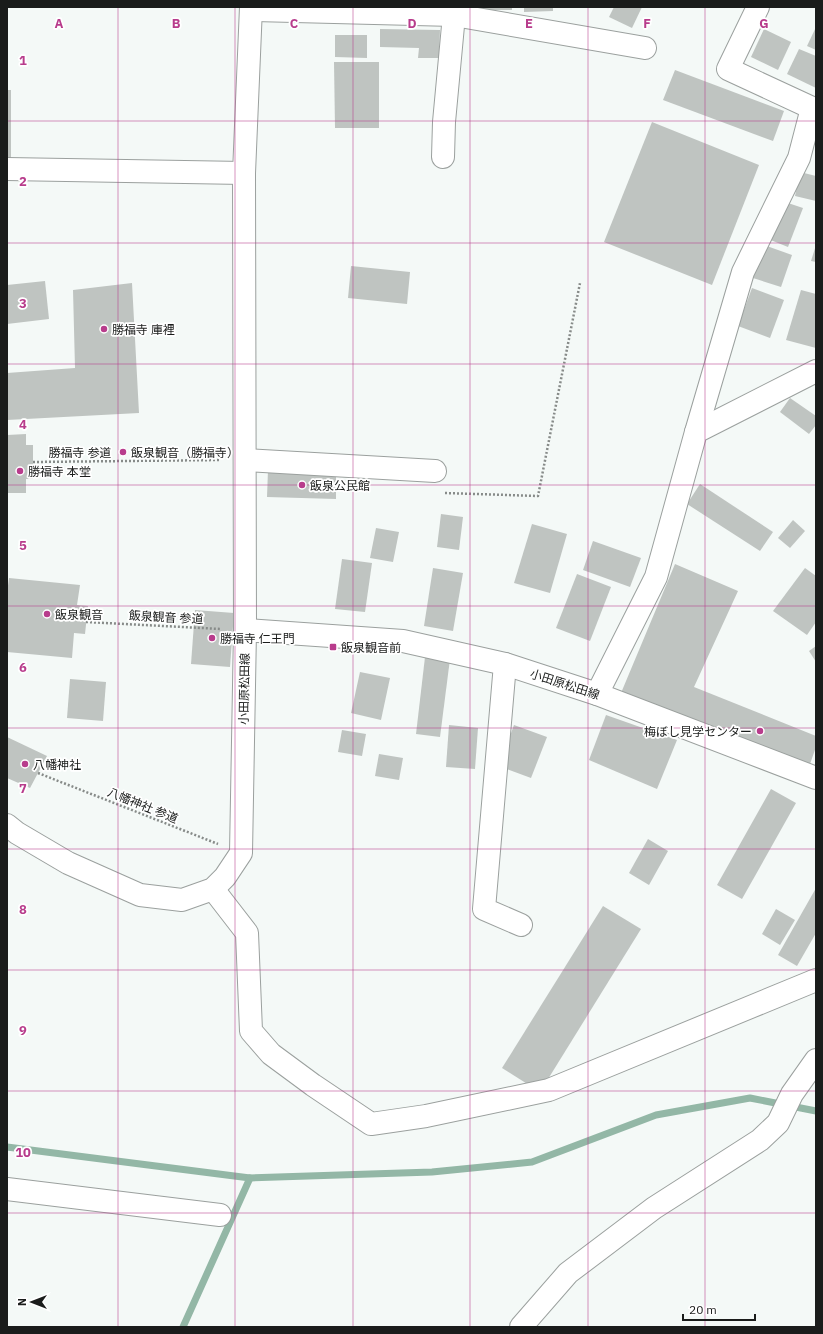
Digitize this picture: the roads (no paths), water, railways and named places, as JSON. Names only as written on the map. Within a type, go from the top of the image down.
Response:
[{"type":"street","points":[[597,694],[656,577],[696,432],[743,272],[807,160],[812,108],[728,69],[758,7]]},
{"type":"street","points":[[245,630],[246,460],[244,173],[251,8],[455,11],[645,48]]},
{"type":"street","points":[[443,157],[444,122],[455,11]]},
{"type":"street","points":[[7,169],[244,173]]},
{"type":"street","points":[[696,432],[816,371]]},
{"type":"street","points":[[246,460],[435,471]]},
{"type":"street","name":"小田原松田線","points":[[213,889],[225,877],[241,853],[245,630],[402,641],[505,664],[597,694],[816,778]]},
{"type":"street","points":[[505,664],[484,909],[521,925]]},
{"type":"street","points":[[7,825],[17,833],[68,863],[140,895],[182,900],[213,889],[247,933],[251,1031],[271,1054],[313,1085],[371,1124],[434,1115],[549,1090],[816,980]]},
{"type":"street","points":[[520,1327],[568,1273],[654,1208],[760,1140],[778,1123],[792,1094],[816,1060]]},
{"type":"street","points":[[7,1189],[220,1214]]},
{"type":"waterway","points":[[7,1147],[250,1178],[432,1172],[532,1162],[656,1115],[750,1098],[816,1111]]},
{"type":"waterway","points":[[183,1327],[250,1178]]},
{"type":"place","name":"勝福寺 庫裡","points":[[104,329]]},
{"type":"place","name":"飯泉観音（勝福寺）","points":[[123,452]]},
{"type":"place","name":"勝福寺 本堂","points":[[20,471]]},
{"type":"place","name":"飯泉公民館","points":[[302,485]]},
{"type":"place","name":"飯泉観音","points":[[47,614]]},
{"type":"place","name":"勝福寺 仁王門","points":[[212,638]]},
{"type":"place","name":"飯泉観音前","points":[[333,647]]},
{"type":"place","name":"梅ぼし見学センター","points":[[760,731]]},
{"type":"place","name":"八幡神社","points":[[25,764]]}]
